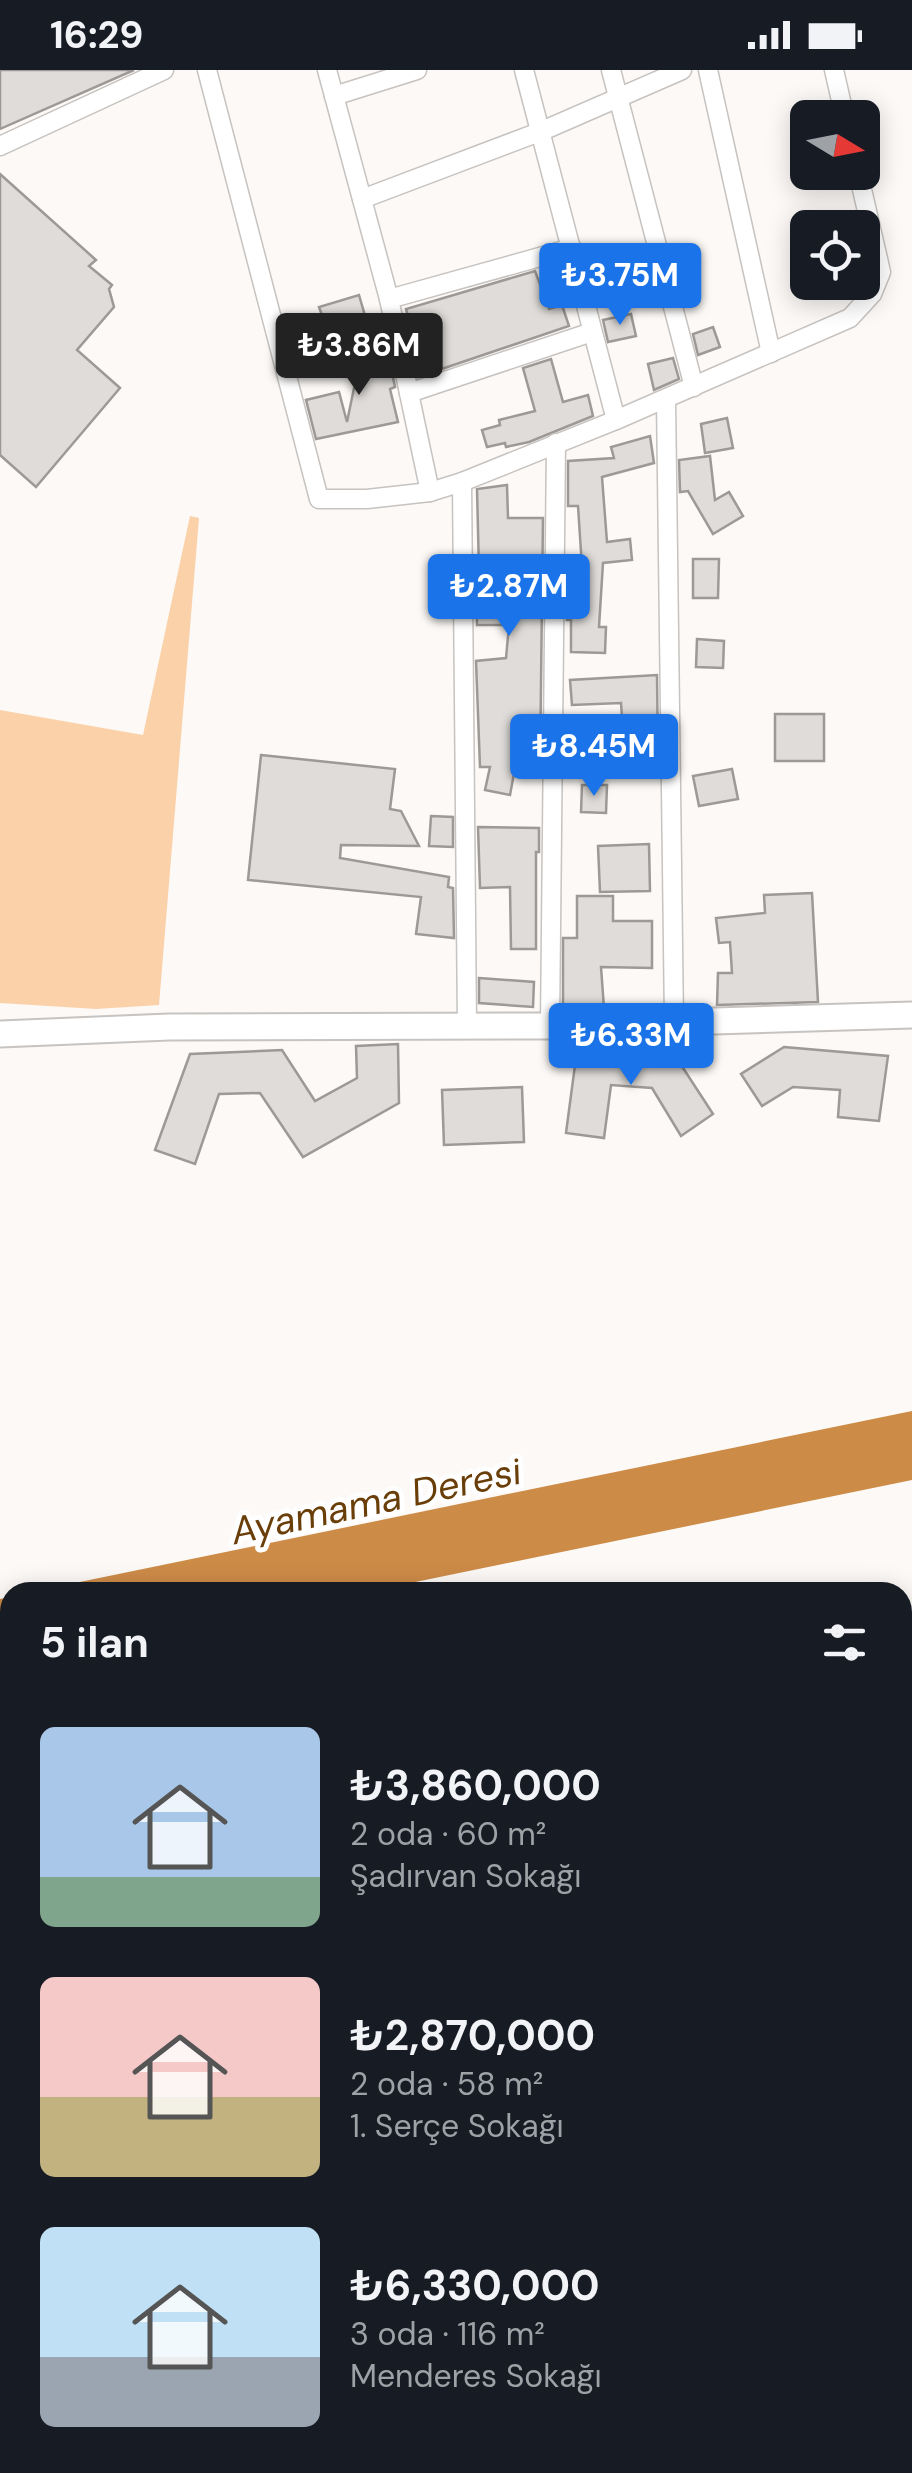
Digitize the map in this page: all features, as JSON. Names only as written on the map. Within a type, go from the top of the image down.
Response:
[{"type":"main road","points":[[0,1034],[169,1027],[674,1024],[912,1015]]},
{"type":"street","points":[[0,146],[164,70]]},
{"type":"street","points":[[207,70],[319,499],[368,499],[430,492],[462,482],[850,318],[872,294],[882,272],[862,190]]},
{"type":"street","points":[[326,70],[389,299],[430,492]]},
{"type":"street","points":[[334,96],[417,70]]},
{"type":"street","points":[[524,70],[616,420]]},
{"type":"street","points":[[611,70],[694,386]]},
{"type":"street","points":[[362,199],[542,131],[682,70]]},
{"type":"street","points":[[708,70],[771,353]]},
{"type":"street","points":[[834,70],[841,100]]},
{"type":"street","points":[[389,299],[572,248]]},
{"type":"street","points":[[409,393],[592,332]]},
{"type":"street","points":[[666,399],[674,1024]]},
{"type":"street","points":[[550,1026],[556,443]]},
{"type":"street","points":[[462,482],[466,1028]]},
{"type":"shaded area","points":[[190,516],[199,518],[159,1005],[96,1009],[0,1003],[0,710],[143,735]]},
{"type":"shaded area","points":[[912,1411],[912,1480],[416,1582],[80,1582]]},
{"type":"building","points":[[0,70],[134,70],[0,129]]},
{"type":"building","points":[[0,174],[96,260],[89,266],[112,285],[109,289],[114,307],[77,350],[120,388],[36,487],[0,455]]},
{"type":"building","points":[[535,271],[549,309],[562,305],[569,326],[418,377],[413,352],[418,351],[406,309]]},
{"type":"building","points":[[359,295],[368,326],[325,339],[331,360],[298,369],[287,328],[323,318],[319,307]]},
{"type":"building","points":[[631,314],[636,336],[608,342],[603,320]]},
{"type":"building","points":[[713,327],[720,347],[698,355],[693,334]]},
{"type":"building","points":[[376,331],[383,361],[389,359],[395,387],[390,389],[398,422],[316,439],[306,400],[339,392],[347,422],[354,388],[365,382],[359,363],[364,338]]},
{"type":"building","points":[[673,358],[679,379],[654,390],[648,364]]},
{"type":"building","points":[[551,359],[563,402],[588,395],[593,416],[529,442],[487,447],[482,430],[500,425],[499,420],[535,411],[523,368]]},
{"type":"building","points":[[727,418],[733,448],[705,453],[701,424]]},
{"type":"building","points":[[650,436],[654,463],[602,477],[607,542],[630,539],[632,560],[603,563],[599,627],[606,627],[605,653],[571,652],[567,601],[581,601],[582,567],[578,506],[568,506],[568,461],[614,458],[611,447]]},
{"type":"building","points":[[710,456],[715,500],[729,492],[743,516],[713,534],[688,491],[680,492],[679,460]]},
{"type":"building","points":[[507,485],[508,518],[543,518],[540,767],[515,768],[510,795],[485,790],[490,767],[480,767],[476,661],[506,658],[509,625],[477,625],[476,571],[477,489]]},
{"type":"building","points":[[693,559],[719,559],[718,598],[693,598]]},
{"type":"building","points":[[697,639],[724,641],[723,668],[696,667]]},
{"type":"building","points":[[657,675],[658,758],[636,767],[632,731],[623,732],[621,703],[572,705],[570,680]]},
{"type":"building","points":[[775,714],[824,714],[824,761],[775,761]]},
{"type":"building","points":[[573,735],[593,735],[593,754],[575,754]]},
{"type":"building","points":[[261,755],[395,769],[390,809],[401,811],[419,846],[341,845],[340,858],[449,877],[448,887],[453,888],[454,938],[416,934],[421,897],[248,880]]},
{"type":"building","points":[[732,769],[738,799],[699,806],[693,776]]},
{"type":"building","points":[[582,785],[607,785],[606,813],[581,812]]},
{"type":"building","points":[[431,816],[453,817],[453,847],[429,846]]},
{"type":"building","points":[[478,827],[539,828],[536,949],[511,949],[510,887],[480,888]]},
{"type":"building","points":[[649,844],[650,891],[600,892],[598,846]]},
{"type":"building","points":[[812,893],[818,1002],[717,1005],[718,973],[732,973],[730,942],[719,943],[716,918],[765,913],[764,895]]},
{"type":"building","points":[[577,896],[613,896],[613,921],[652,921],[652,968],[601,967],[604,1008],[563,1009],[563,938],[577,938]]},
{"type":"building","points":[[479,978],[534,982],[533,1007],[479,1003]]},
{"type":"building","points":[[398,1044],[399,1103],[303,1157],[260,1093],[219,1094],[195,1164],[155,1150],[190,1054],[282,1050],[315,1101],[357,1078],[356,1046]]},
{"type":"building","points":[[784,1047],[888,1056],[879,1121],[838,1117],[840,1090],[793,1087],[762,1106],[741,1074]]},
{"type":"building","points":[[577,1050],[672,1051],[713,1114],[681,1136],[652,1088],[611,1085],[604,1138],[566,1133]]},
{"type":"building","points":[[522,1087],[524,1142],[444,1145],[442,1090]]},
{"type":"water label","name":"Ayamama Deresi","points":[[376,1501]]}]
